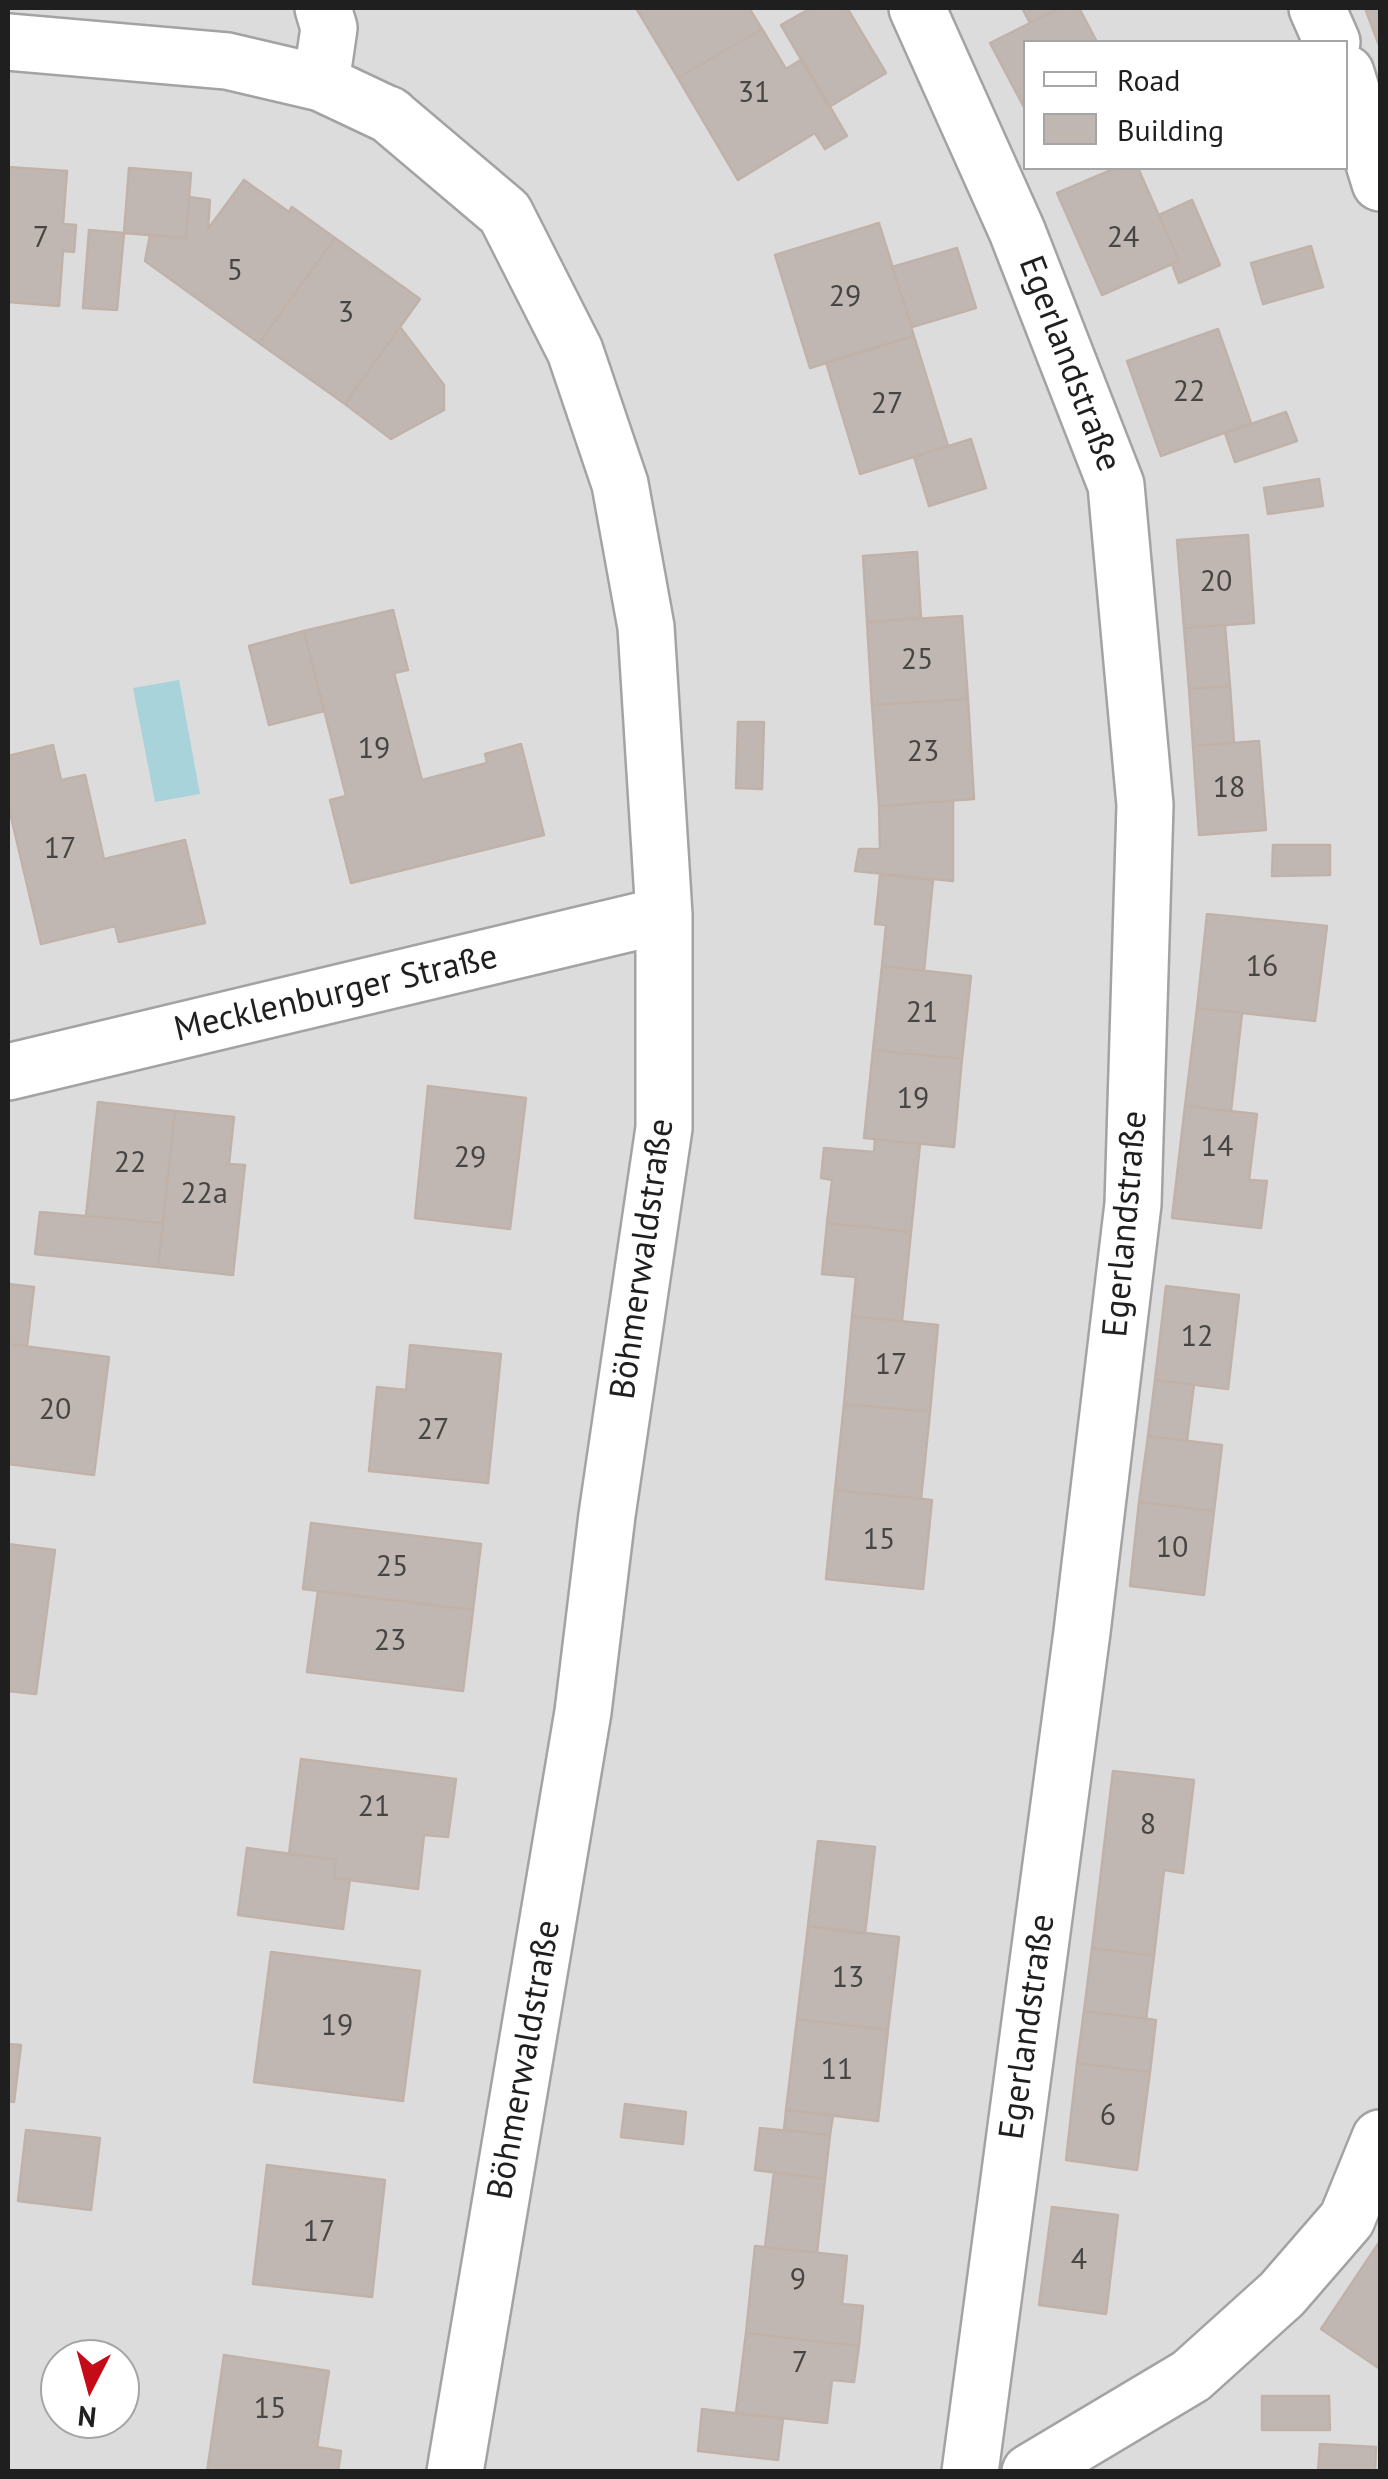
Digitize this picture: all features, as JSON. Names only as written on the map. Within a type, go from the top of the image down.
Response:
[{"type":"street","points":[[321,84],[329,28],[323,8]]},
{"type":"street","name":"Egerlandstraße","points":[[917,8],[1017,232],[1116,485],[1146,805],[1133,1204],[1082,1632],[970,2472]]},
{"type":"street","points":[[1317,8],[1331,40]]},
{"type":"street","name":"Böhmerwaldstraße","points":[[8,42],[228,60],[321,84],[390,115],[505,213],[574,351],[620,484],[646,627],[664,915],[664,1128],[607,1514],[583,1712],[456,2472]]},
{"type":"street","points":[[1348,79],[1380,183]]},
{"type":"street","name":"Mecklenburger Straße","points":[[8,1072],[664,915]]},
{"type":"street","points":[[1030,2472],[1192,2376],[1282,2294],[1347,2219],[1380,2138]]},
{"type":"shaded area","points":[[8,8],[1380,8],[1380,2471],[8,2471]]},
{"type":"water","points":[[179,680],[200,794],[155,802],[133,688]]},
{"type":"building","points":[[636,8],[749,8],[762,29],[678,78]]},
{"type":"building","points":[[811,8],[847,8],[886,73],[829,107],[781,25]]},
{"type":"building","points":[[1022,8],[1060,8],[1030,23]]},
{"type":"building","points":[[1060,8],[1079,8],[1096,40],[1023,40],[1023,105],[990,43]]},
{"type":"building","points":[[1365,8],[1380,8],[1380,48]]},
{"type":"building","points":[[762,29],[786,69],[802,59],[847,136],[825,149],[815,133],[738,180],[678,78]]},
{"type":"building","points":[[8,167],[67,171],[63,224],[76,225],[74,252],[63,251],[59,306],[8,302]]},
{"type":"building","points":[[129,168],[191,173],[186,238],[124,233]]},
{"type":"building","points":[[1111,170],[1139,170],[1179,261],[1102,295],[1057,193]]},
{"type":"building","points":[[244,180],[289,212],[292,207],[335,238],[259,343],[145,261],[150,235],[186,238],[189,197],[210,200],[208,229]]},
{"type":"building","points":[[1192,200],[1220,265],[1179,283],[1172,264],[1179,261],[1159,215]]},
{"type":"building","points":[[879,223],[914,336],[810,368],[775,255]]},
{"type":"building","points":[[89,230],[124,233],[117,310],[83,308]]},
{"type":"building","points":[[335,238],[420,299],[345,404],[259,343]]},
{"type":"building","points":[[1311,246],[1323,287],[1263,304],[1251,263]]},
{"type":"building","points":[[957,248],[976,308],[912,327],[892,267]]},
{"type":"building","points":[[400,327],[444,385],[444,410],[391,439],[345,404]]},
{"type":"building","points":[[1218,329],[1251,423],[1161,456],[1127,361]]},
{"type":"building","points":[[914,336],[948,446],[860,474],[826,362]]},
{"type":"building","points":[[1286,412],[1297,441],[1235,462],[1225,433]]},
{"type":"building","points":[[971,439],[986,488],[929,506],[914,457]]},
{"type":"building","points":[[1319,479],[1323,506],[1268,514],[1264,488]]},
{"type":"building","points":[[1248,535],[1254,623],[1184,628],[1177,540]]},
{"type":"building","points":[[917,552],[921,618],[867,622],[863,556]]},
{"type":"building","points":[[393,610],[408,670],[394,673],[422,780],[487,763],[485,754],[521,744],[544,835],[351,883],[330,800],[346,796],[304,631]]},
{"type":"building","points":[[962,616],[968,699],[872,705],[867,622]]},
{"type":"building","points":[[1225,625],[1230,686],[1189,689],[1184,628]]},
{"type":"building","points":[[304,631],[324,711],[269,725],[249,646]]},
{"type":"building","points":[[1230,686],[1234,743],[1193,746],[1189,689]]},
{"type":"building","points":[[968,699],[974,799],[879,806],[872,705]]},
{"type":"building","points":[[738,722],[764,722],[762,789],[736,788]]},
{"type":"building","points":[[1259,741],[1266,830],[1199,835],[1193,746]]},
{"type":"building","points":[[53,745],[61,780],[85,775],[104,859],[185,840],[205,923],[119,942],[115,926],[41,944],[8,804],[8,756]]},
{"type":"building","points":[[953,801],[953,881],[855,871],[859,849],[880,849],[879,806]]},
{"type":"building","points":[[1273,845],[1330,845],[1330,875],[1272,876]]},
{"type":"building","points":[[880,875],[933,880],[924,971],[882,966],[886,925],[875,924]]},
{"type":"building","points":[[1207,914],[1327,926],[1315,1021],[1197,1008]]},
{"type":"building","points":[[882,966],[971,976],[962,1059],[873,1050]]},
{"type":"building","points":[[1197,1008],[1242,1013],[1231,1111],[1185,1106]]},
{"type":"building","points":[[873,1050],[962,1059],[954,1147],[864,1138]]},
{"type":"building","points":[[428,1086],[526,1098],[510,1229],[415,1218]]},
{"type":"building","points":[[98,1102],[175,1111],[163,1223],[86,1216]]},
{"type":"building","points":[[1185,1106],[1257,1114],[1249,1180],[1267,1181],[1261,1228],[1172,1218]]},
{"type":"building","points":[[175,1111],[234,1117],[229,1164],[245,1165],[233,1275],[158,1267]]},
{"type":"building","points":[[875,1139],[920,1144],[911,1232],[827,1223],[832,1180],[821,1178],[824,1148],[874,1152]]},
{"type":"building","points":[[40,1212],[163,1223],[158,1267],[35,1254]]},
{"type":"building","points":[[827,1223],[911,1232],[902,1321],[852,1316],[856,1277],[822,1274]]},
{"type":"building","points":[[8,1284],[34,1287],[27,1346],[8,1344]]},
{"type":"building","points":[[1166,1286],[1239,1295],[1228,1389],[1155,1380]]},
{"type":"building","points":[[852,1316],[938,1325],[930,1412],[844,1404]]},
{"type":"building","points":[[8,1344],[109,1357],[94,1475],[8,1464]]},
{"type":"building","points":[[410,1345],[501,1354],[488,1483],[369,1471],[377,1387],[406,1390]]},
{"type":"building","points":[[1155,1380],[1194,1384],[1187,1441],[1148,1436]]},
{"type":"building","points":[[844,1404],[930,1412],[921,1499],[835,1490]]},
{"type":"building","points":[[1148,1436],[1222,1445],[1214,1511],[1139,1502]]},
{"type":"building","points":[[835,1490],[932,1500],[923,1589],[826,1579]]},
{"type":"building","points":[[1139,1502],[1214,1511],[1204,1595],[1130,1586]]},
{"type":"building","points":[[311,1523],[481,1544],[473,1610],[303,1589]]},
{"type":"building","points":[[8,1544],[55,1550],[36,1694],[8,1691]]},
{"type":"building","points":[[318,1591],[473,1610],[463,1691],[307,1672]]},
{"type":"building","points":[[301,1759],[456,1779],[448,1837],[424,1835],[418,1889],[334,1878],[336,1860],[289,1854]]},
{"type":"building","points":[[1113,1771],[1194,1780],[1183,1873],[1164,1870],[1154,1956],[1092,1948]]},
{"type":"building","points":[[818,1841],[875,1847],[865,1934],[808,1926]]},
{"type":"building","points":[[247,1848],[336,1860],[334,1878],[350,1879],[343,1929],[238,1915]]},
{"type":"building","points":[[808,1926],[899,1937],[888,2030],[797,2019]]},
{"type":"building","points":[[1092,1948],[1154,1956],[1146,2019],[1084,2011]]},
{"type":"building","points":[[271,1952],[420,1971],[403,2101],[254,2082]]},
{"type":"building","points":[[1084,2011],[1156,2020],[1150,2072],[1077,2063]]},
{"type":"building","points":[[797,2019],[888,2030],[878,2121],[786,2110]]},
{"type":"building","points":[[8,2044],[21,2045],[14,2102],[8,2101]]},
{"type":"building","points":[[1077,2063],[1150,2072],[1137,2170],[1066,2160]]},
{"type":"building","points":[[625,2104],[686,2112],[683,2144],[621,2137]]},
{"type":"building","points":[[786,2110],[833,2115],[830,2135],[784,2130]]},
{"type":"building","points":[[760,2128],[830,2135],[825,2179],[755,2170]]},
{"type":"building","points":[[26,2130],[100,2138],[91,2210],[18,2201]]},
{"type":"building","points":[[267,2165],[385,2180],[372,2297],[253,2284]]},
{"type":"building","points":[[774,2172],[825,2179],[817,2253],[765,2247]]},
{"type":"building","points":[[1052,2207],[1118,2215],[1106,2314],[1039,2305]]},
{"type":"building","points":[[1380,2241],[1380,2369],[1321,2329]]},
{"type":"building","points":[[755,2246],[847,2256],[842,2304],[863,2306],[859,2346],[746,2333]]},
{"type":"building","points":[[746,2333],[859,2346],[854,2382],[832,2380],[827,2423],[736,2413]]},
{"type":"building","points":[[224,2355],[329,2371],[317,2447],[341,2451],[338,2472],[207,2472]]},
{"type":"building","points":[[1262,2396],[1329,2396],[1330,2430],[1262,2430]]},
{"type":"building","points":[[702,2409],[783,2419],[778,2460],[698,2451]]},
{"type":"building","points":[[1320,2444],[1376,2447],[1375,2472],[1318,2472]]}]
